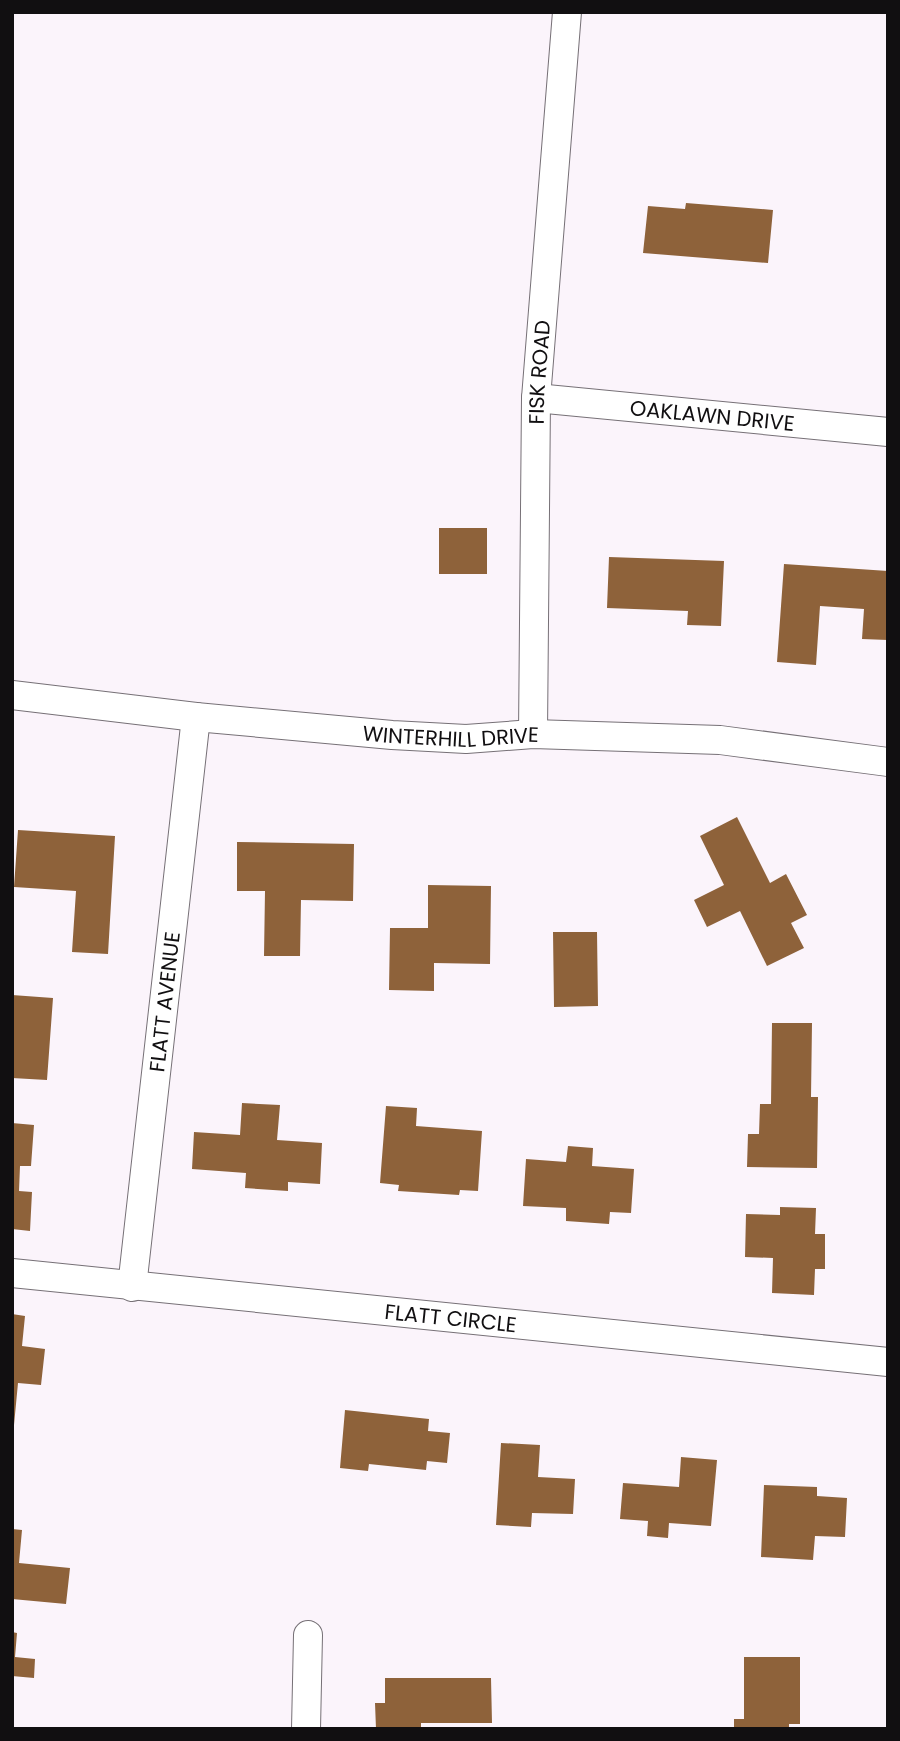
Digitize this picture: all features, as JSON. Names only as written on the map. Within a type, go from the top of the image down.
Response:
[{"type":"street","name":"FISK ROAD","points":[[533,734],[536,398],[567,12]]},
{"type":"street","name":"OAKLAWN DRIVE","points":[[536,398],[888,432]]},
{"type":"street","name":"WINTERHILL DRIVE","points":[[12,695],[196,717],[392,735],[466,739],[533,734],[720,740],[888,762]]},
{"type":"street","name":"FLATT AVENUE","points":[[132,1286],[196,717]]},
{"type":"street","name":"FLATT CIRCLE","points":[[12,1273],[888,1362]]},
{"type":"street","points":[[306,1729],[308,1635]]},
{"type":"building","points":[[686,203],[773,210],[768,263],[643,253],[648,206],[685,209]]},
{"type":"building","points":[[439,528],[487,528],[487,574],[439,574]]},
{"type":"building","points":[[609,557],[724,561],[721,626],[687,625],[688,611],[607,608]]},
{"type":"building","points":[[784,564],[888,571],[888,640],[862,639],[864,609],[820,606],[816,665],[777,662]]},
{"type":"building","points":[[737,817],[770,883],[786,874],[807,915],[791,923],[804,948],[767,966],[740,911],[707,927],[694,900],[724,885],[700,836]]},
{"type":"building","points":[[18,830],[115,836],[108,954],[72,952],[76,891],[14,887]]},
{"type":"building","points":[[237,842],[354,844],[353,901],[301,900],[300,956],[264,956],[265,891],[237,891]]},
{"type":"building","points":[[428,885],[491,886],[490,964],[434,963],[434,991],[389,990],[390,928],[428,928]]},
{"type":"building","points":[[553,932],[597,932],[598,1006],[554,1007]]},
{"type":"building","points":[[12,995],[53,998],[47,1080],[12,1078]]},
{"type":"building","points":[[772,1023],[812,1023],[811,1097],[818,1097],[817,1168],[747,1167],[748,1134],[759,1134],[760,1104],[771,1104]]},
{"type":"building","points":[[242,1103],[280,1105],[277,1140],[322,1143],[320,1184],[288,1182],[288,1191],[245,1188],[246,1173],[192,1169],[194,1132],[240,1135]]},
{"type":"building","points":[[386,1106],[417,1108],[416,1126],[482,1131],[478,1191],[460,1190],[459,1195],[398,1191],[399,1185],[380,1183]]},
{"type":"building","points":[[12,1123],[34,1125],[31,1166],[20,1166],[19,1191],[32,1192],[30,1231],[12,1229]]},
{"type":"building","points":[[568,1146],[593,1148],[592,1166],[634,1169],[631,1213],[610,1212],[609,1224],[566,1221],[566,1208],[523,1206],[526,1159],[566,1162]]},
{"type":"building","points":[[780,1207],[816,1208],[815,1234],[825,1234],[825,1269],[815,1269],[814,1295],[772,1293],[773,1258],[745,1257],[746,1214],[780,1215]]},
{"type":"building","points":[[12,1314],[25,1316],[22,1346],[45,1349],[41,1385],[18,1383],[14,1425],[12,1425]]},
{"type":"building","points":[[345,1410],[429,1419],[428,1431],[450,1433],[447,1463],[427,1461],[426,1470],[369,1464],[368,1471],[340,1468]]},
{"type":"building","points":[[501,1443],[540,1445],[538,1477],[575,1479],[573,1514],[532,1513],[531,1527],[496,1525]]},
{"type":"building","points":[[681,1457],[717,1460],[711,1526],[669,1523],[668,1538],[647,1536],[648,1521],[620,1519],[623,1483],[679,1487]]},
{"type":"building","points":[[764,1485],[817,1487],[817,1496],[847,1498],[845,1537],[815,1536],[813,1560],[761,1557]]},
{"type":"building","points":[[12,1529],[22,1530],[19,1563],[70,1568],[66,1604],[12,1599]]},
{"type":"building","points":[[12,1632],[17,1633],[15,1657],[35,1659],[34,1678],[12,1676]]},
{"type":"building","points":[[744,1657],[800,1657],[800,1724],[789,1724],[789,1729],[734,1729],[734,1719],[744,1719]]},
{"type":"building","points":[[385,1678],[491,1678],[492,1723],[421,1723],[421,1729],[376,1729],[375,1703],[385,1703]]}]
